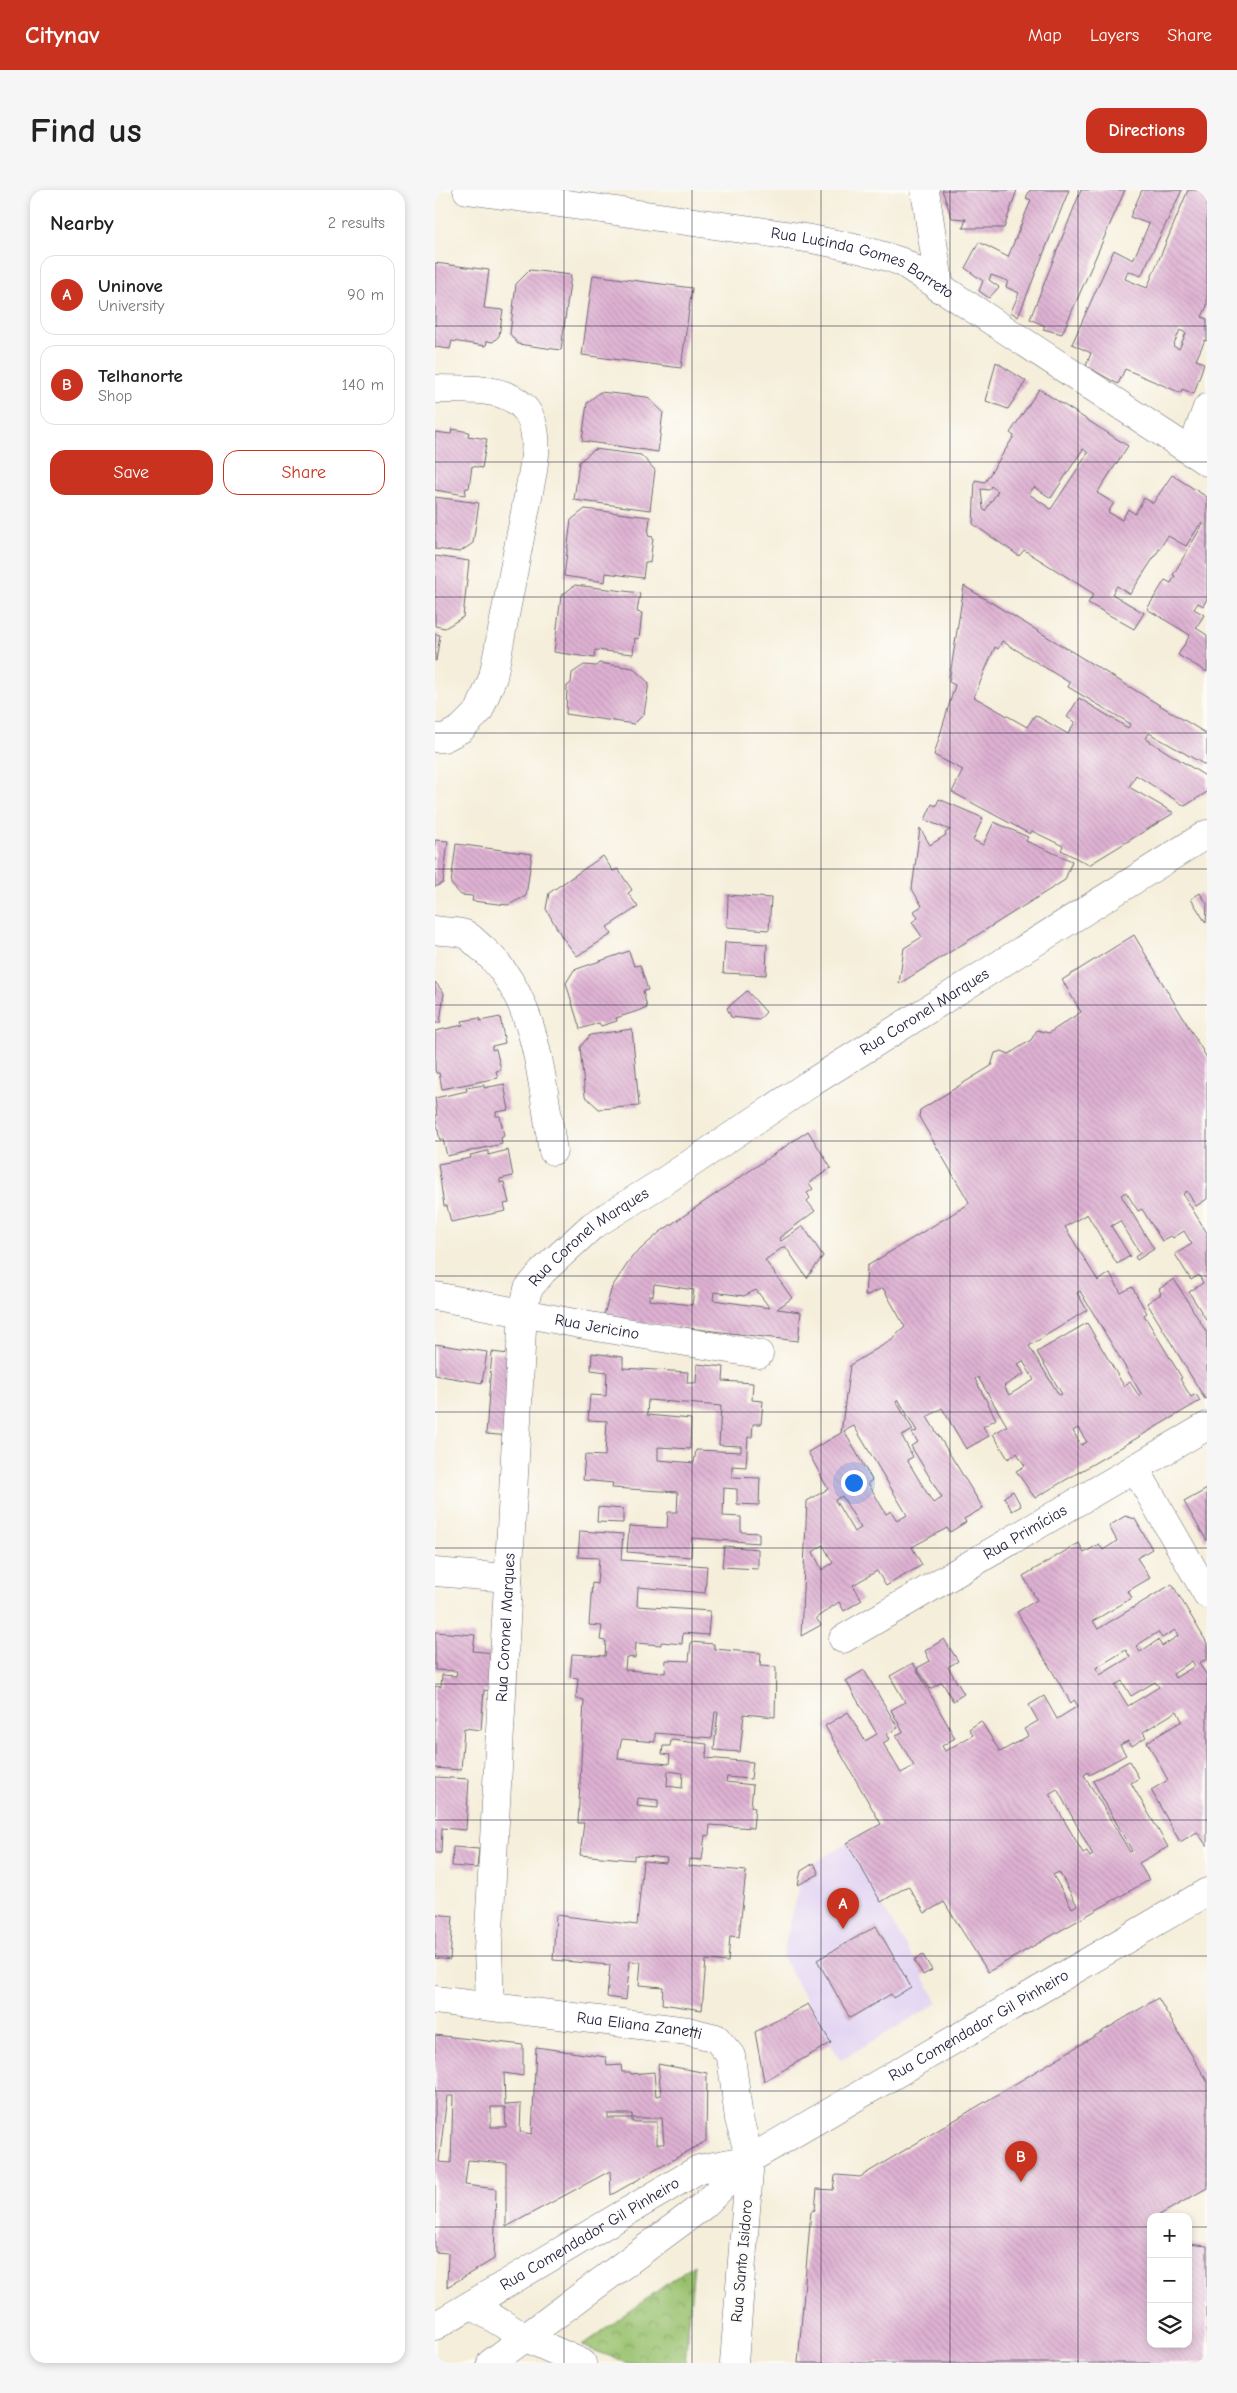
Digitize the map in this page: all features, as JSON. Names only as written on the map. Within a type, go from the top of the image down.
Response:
[{"type":"street","name":"Rua Lucinda Gomes Barreto","points":[[467,190],[793,236],[876,252],[902,262],[940,289],[1199,457]]},
{"type":"street","points":[[925,190],[940,289]]},
{"type":"street","points":[[435,389],[485,390],[507,394],[527,412],[533,424],[536,437],[533,471],[493,677],[479,711],[467,724],[461,730],[444,738],[435,738]]},
{"type":"street","points":[[1199,457],[1207,408]]},
{"type":"street","name":"Rua Coronel Marques","points":[[490,2006],[488,1949],[523,1311],[528,1288],[543,1270],[592,1226],[663,1182],[808,1085],[1207,834]]},
{"type":"street","points":[[435,930],[466,934],[497,962],[514,988],[525,1010],[534,1041],[553,1151]]},
{"type":"street","name":"Rua Jericino","points":[[435,1296],[523,1311],[590,1326],[759,1354]]},
{"type":"street","name":"Rua Primícias","points":[[843,1639],[1207,1426]]},
{"type":"street","points":[[1135,1468],[1207,1594]]},
{"type":"street","points":[[435,1572],[508,1578]]},
{"type":"street","name":"Rua Comendador Gil Pinheiro","points":[[491,2363],[704,2205],[750,2159],[1207,1892]]},
{"type":"street","name":"Rua Eliana Zanetti","points":[[435,2000],[688,2031],[716,2038],[731,2056],[739,2119],[750,2159]]},
{"type":"street","name":"Rua Comendador Gil Pinheiro","points":[[435,2326],[699,2169],[750,2159]]},
{"type":"street","name":"Rua Santo Isidoro","points":[[734,2363],[750,2159]]},
{"type":"street","points":[[472,2305],[524,2337],[582,2363]]},
{"type":"shaded area","points":[[847,1843],[938,2003],[840,2060],[782,1956],[800,1884],[801,1871]]},
{"type":"green space","points":[[694,2264],[685,2363],[628,2363],[582,2346]]},
{"type":"building","points":[[942,190],[1017,190],[1004,228],[963,228],[966,219],[952,218]]},
{"type":"building","points":[[1030,190],[1069,190],[1018,317],[1011,312],[1019,293],[1006,287],[1008,281],[991,275],[989,280],[999,287],[989,298],[979,291],[983,281],[965,268],[979,242],[1008,257],[1031,200],[1026,198]]},
{"type":"building","points":[[1081,190],[1125,190],[1062,334],[1043,329],[1045,326],[1030,319]]},
{"type":"building","points":[[1142,190],[1182,190],[1141,276],[1128,271],[1125,279],[1147,288],[1188,190],[1207,190],[1207,306],[1202,317],[1207,319],[1207,341],[1205,340],[1196,360],[1204,363],[1194,394],[1182,389],[1181,393],[1125,369],[1118,384],[1086,366],[1091,353],[1072,344],[1114,250],[1133,260],[1139,247],[1149,224],[1130,217]],"holes":[[[1180,330],[1186,333],[1179,349],[1173,346]]]},
{"type":"building","points":[[435,263],[489,270],[484,308],[503,310],[499,336],[493,342],[487,341],[486,346],[452,341],[450,349],[435,347]]},
{"type":"building","points":[[530,270],[571,275],[561,350],[518,344],[510,334],[516,284]]},
{"type":"building","points":[[593,275],[692,288],[681,368],[582,355]]},
{"type":"building","points":[[996,362],[1026,381],[1008,409],[986,401]]},
{"type":"building","points":[[1039,389],[1128,446],[1097,493],[1114,503],[1108,512],[1122,520],[1128,509],[1135,514],[1144,498],[1153,503],[1172,475],[1207,497],[1207,599],[1203,606],[1198,603],[1194,609],[1204,615],[1196,628],[1207,635],[1207,672],[1178,655],[1190,635],[1147,609],[1165,580],[1171,583],[1175,576],[1173,575],[1203,524],[1201,523],[1186,546],[1168,536],[1130,594],[1117,586],[1112,594],[1144,613],[1134,629],[1088,603],[1094,594],[1024,550],[1019,556],[973,524],[975,480],[985,482],[1014,436],[1010,433]],"holes":[[[1083,449],[1088,453],[1051,509],[1029,494],[1034,487],[1051,498]],[[991,486],[998,491],[985,511],[983,509],[981,489],[989,490]]]},
{"type":"building","points":[[600,392],[647,397],[663,412],[658,452],[582,441],[587,403]]},
{"type":"building","points":[[452,429],[469,432],[468,436],[487,439],[482,468],[472,466],[469,488],[466,488],[465,495],[435,490],[435,432],[451,434]]},
{"type":"building","points":[[595,449],[641,455],[655,470],[650,510],[574,500],[579,462]]},
{"type":"building","points":[[435,497],[479,503],[473,543],[460,552],[435,549]]},
{"type":"building","points":[[585,509],[650,517],[648,536],[653,537],[650,563],[645,562],[643,578],[606,573],[605,582],[564,576],[571,520]]},
{"type":"building","points":[[435,556],[469,561],[463,617],[445,628],[435,626]]},
{"type":"building","points":[[575,585],[640,593],[637,612],[642,613],[639,639],[635,638],[633,654],[595,650],[594,658],[554,652],[561,596]]},
{"type":"building","points":[[964,586],[1207,734],[1207,766],[1149,733],[1146,739],[1207,777],[1207,792],[1185,806],[1136,775],[1129,787],[1174,813],[1089,865],[1061,850],[1063,846],[1032,831],[1030,834],[952,792],[963,770],[934,755],[955,685],[949,682]],"holes":[[[1002,641],[1070,683],[1068,687],[1131,724],[1128,728],[1079,698],[1067,717],[1075,722],[1068,734],[1035,715],[1027,727],[974,697],[995,647],[998,649]]]},
{"type":"building","points":[[435,634],[440,635],[436,661],[435,661]]},
{"type":"building","points":[[599,663],[633,668],[649,683],[644,714],[634,724],[566,714],[567,686],[571,683],[572,673],[584,665],[596,666]]},
{"type":"building","points":[[939,799],[983,818],[973,840],[983,845],[994,822],[1028,837],[1026,841],[1072,861],[1065,880],[899,984],[904,948],[922,937],[912,922],[918,918],[914,911],[922,906],[912,889],[920,828],[930,845],[946,835],[945,833],[950,830],[925,820],[932,804],[936,806]]},
{"type":"building","points":[[435,840],[448,841],[443,883],[435,887]]},
{"type":"building","points":[[456,844],[532,854],[526,896],[508,905],[472,901],[473,896],[461,895],[451,884]]},
{"type":"building","points":[[603,856],[613,871],[618,869],[632,890],[628,893],[638,907],[607,927],[612,934],[577,956],[562,937],[546,909],[549,893]]},
{"type":"building","points":[[1200,893],[1207,904],[1206,923],[1191,899]]},
{"type":"building","points":[[728,895],[771,898],[769,930],[727,927]]},
{"type":"building","points":[[1134,935],[1207,1058],[1207,1199],[1196,1206],[1187,1191],[1183,1194],[1207,1233],[1207,1321],[1189,1292],[1203,1283],[1199,1275],[1191,1280],[1175,1254],[1192,1244],[1184,1231],[1173,1238],[1171,1236],[1162,1241],[1142,1209],[1138,1211],[1126,1192],[1121,1195],[1154,1249],[1137,1260],[1135,1257],[1140,1253],[1120,1221],[1111,1226],[1130,1256],[1117,1264],[1087,1214],[1065,1227],[1098,1281],[1110,1273],[1121,1293],[1132,1287],[1147,1313],[1144,1315],[1182,1378],[1180,1379],[1191,1397],[1196,1394],[1200,1401],[1035,1498],[1016,1471],[1025,1466],[1017,1453],[1008,1459],[993,1434],[1007,1426],[978,1377],[975,1379],[996,1419],[983,1427],[989,1436],[966,1449],[942,1408],[927,1417],[983,1508],[964,1519],[966,1522],[950,1532],[947,1528],[912,1547],[922,1565],[886,1586],[877,1571],[853,1585],[862,1600],[844,1611],[839,1602],[816,1618],[821,1625],[801,1636],[807,1501],[828,1489],[808,1452],[841,1433],[850,1365],[895,1338],[905,1327],[883,1288],[865,1296],[867,1266],[969,1202],[919,1117],[920,1110],[991,1066],[995,1053],[1002,1051],[1009,1054],[1031,1040],[1037,1030],[1049,1033],[1081,1012],[1062,980]],"holes":[[[1080,1291],[1142,1395],[1139,1396],[1130,1382],[1124,1386],[1087,1323],[1037,1352],[1062,1394],[1059,1395],[1029,1346],[1087,1310],[1077,1293]],[[1023,1361],[1034,1380],[1009,1395],[1004,1386],[1024,1374],[1018,1364]],[[898,1399],[917,1431],[912,1433],[918,1442],[911,1446],[942,1498],[933,1503],[907,1460],[913,1457],[902,1436],[913,1430],[896,1401]],[[854,1426],[907,1515],[897,1521],[891,1511],[886,1514],[868,1483],[872,1480],[844,1431]],[[1078,1428],[1087,1442],[1081,1445],[1073,1431]],[[842,1496],[861,1528],[854,1532],[835,1500]],[[823,1545],[833,1563],[822,1570],[813,1552]]]},
{"type":"building","points":[[725,942],[767,944],[766,975],[723,973]]},
{"type":"building","points":[[629,951],[634,966],[640,965],[648,990],[643,991],[647,1008],[616,1018],[617,1021],[601,1026],[599,1023],[580,1029],[566,983],[574,970]]},
{"type":"building","points":[[435,982],[444,993],[440,1023],[435,1023]]},
{"type":"building","points":[[747,991],[766,1012],[759,1020],[731,1017],[727,1008]]},
{"type":"building","points":[[500,1017],[505,1043],[492,1046],[492,1050],[496,1049],[501,1070],[496,1071],[498,1078],[442,1089],[439,1073],[436,1073],[435,1070],[435,1031],[463,1025],[462,1021],[480,1018],[480,1021]]},
{"type":"building","points":[[632,1029],[639,1106],[599,1109],[585,1096],[580,1047],[590,1035]]},
{"type":"building","points":[[504,1084],[509,1110],[496,1112],[496,1116],[500,1116],[504,1136],[501,1138],[502,1144],[447,1156],[443,1139],[440,1140],[435,1117],[437,1116],[435,1098],[467,1091],[466,1088],[484,1085],[484,1088]]},
{"type":"building","points":[[808,1131],[831,1168],[809,1183],[813,1189],[807,1193],[810,1198],[807,1201],[815,1211],[779,1238],[781,1241],[803,1226],[823,1256],[807,1278],[785,1246],[765,1260],[792,1298],[777,1309],[801,1312],[798,1341],[603,1318],[612,1287],[632,1257],[660,1232]],"holes":[[[654,1284],[694,1290],[692,1305],[649,1300],[649,1296],[653,1296]],[[756,1290],[770,1308],[713,1300],[714,1292],[744,1296]]]},
{"type":"building","points":[[508,1150],[513,1176],[500,1179],[500,1183],[504,1182],[509,1203],[504,1204],[506,1211],[451,1222],[447,1206],[444,1206],[438,1164],[471,1158],[470,1155],[488,1151],[488,1155]]},
{"type":"building","points":[[1174,1279],[1207,1333],[1207,1398],[1205,1399],[1147,1303],[1161,1294],[1159,1289]]},
{"type":"building","points":[[435,1344],[487,1352],[482,1383],[435,1375]]},
{"type":"building","points":[[492,1352],[508,1354],[511,1436],[486,1434]]},
{"type":"building","points":[[592,1353],[623,1357],[623,1368],[688,1372],[687,1383],[696,1383],[697,1364],[724,1367],[723,1381],[753,1383],[752,1400],[763,1401],[761,1424],[753,1424],[752,1437],[748,1437],[746,1467],[732,1466],[732,1477],[760,1478],[759,1505],[737,1504],[737,1489],[724,1488],[723,1516],[741,1517],[741,1532],[759,1533],[759,1543],[692,1538],[691,1557],[627,1552],[629,1526],[667,1528],[668,1512],[677,1512],[678,1492],[612,1488],[613,1483],[583,1480],[585,1455],[605,1456],[607,1421],[588,1420],[590,1395],[606,1396],[607,1372],[591,1370]],"holes":[[[648,1400],[721,1406],[719,1445],[741,1446],[741,1452],[696,1450],[694,1463],[658,1460],[658,1447],[690,1449],[691,1419],[647,1415]]]},
{"type":"building","points":[[1207,1489],[1207,1541],[1184,1502]]},
{"type":"building","points":[[1013,1491],[1021,1506],[1012,1511],[1004,1497]]},
{"type":"building","points":[[598,1507],[623,1509],[623,1523],[597,1522]]},
{"type":"building","points":[[1125,1516],[1135,1519],[1152,1549],[1137,1558],[1150,1578],[1128,1591],[1132,1598],[1093,1621],[1098,1629],[1172,1584],[1207,1643],[1207,1659],[1199,1663],[1207,1676],[1207,1846],[1197,1832],[1180,1842],[1151,1790],[1168,1780],[1147,1742],[1182,1721],[1177,1711],[1143,1732],[1146,1737],[1132,1746],[1128,1741],[1120,1745],[1126,1755],[1089,1775],[1088,1772],[1084,1775],[1130,1852],[1132,1851],[1093,1781],[1129,1761],[1139,1778],[1131,1783],[1168,1847],[1139,1863],[1149,1880],[988,1972],[944,1902],[925,1913],[908,1886],[881,1902],[847,1843],[881,1824],[825,1726],[848,1712],[865,1741],[877,1734],[846,1681],[864,1670],[898,1728],[887,1734],[890,1739],[883,1743],[901,1773],[914,1766],[896,1735],[903,1732],[891,1710],[905,1702],[890,1676],[913,1663],[955,1738],[942,1746],[945,1751],[973,1735],[969,1729],[981,1721],[1000,1752],[1028,1736],[1024,1729],[1038,1721],[1029,1705],[1044,1696],[1057,1719],[1078,1706],[1074,1700],[1071,1703],[1017,1612],[1037,1600],[1023,1576],[1079,1543],[1084,1553],[1099,1544],[1103,1550],[1117,1541],[1109,1526]],"holes":[[[1175,1630],[1178,1636],[1162,1646],[1158,1640],[1140,1652],[1136,1646],[1158,1632],[1162,1638]],[[1126,1650],[1130,1657],[1100,1675],[1096,1668]],[[1192,1661],[1195,1666],[1175,1678],[1173,1674]],[[1122,1681],[1131,1696],[1155,1682],[1159,1687],[1128,1706],[1115,1685]],[[1057,1789],[1093,1855],[1090,1857],[1087,1851],[1083,1853],[1049,1794]],[[1059,1872],[1077,1905],[1072,1908],[1053,1875]]]},
{"type":"building","points":[[580,1531],[623,1534],[621,1560],[707,1566],[705,1593],[638,1587],[637,1606],[710,1611],[708,1635],[683,1633],[682,1644],[661,1642],[661,1645],[636,1643],[635,1658],[626,1657],[625,1670],[665,1673],[666,1660],[689,1661],[691,1642],[714,1644],[714,1649],[761,1653],[760,1666],[776,1667],[775,1717],[744,1714],[740,1752],[714,1750],[718,1712],[715,1712],[712,1738],[655,1733],[655,1742],[622,1739],[619,1750],[618,1759],[669,1764],[670,1755],[662,1754],[663,1746],[670,1746],[671,1740],[707,1744],[706,1758],[753,1762],[751,1779],[727,1777],[726,1782],[753,1785],[751,1807],[755,1808],[753,1828],[710,1825],[709,1836],[705,1835],[702,1860],[690,1859],[689,1866],[746,1871],[739,1937],[730,1936],[728,1962],[706,1960],[702,2010],[662,2004],[663,1987],[639,1985],[641,1962],[630,1961],[626,2000],[607,1997],[610,1965],[553,1960],[556,1915],[637,1925],[643,1861],[666,1863],[667,1858],[634,1855],[634,1860],[580,1855],[584,1823],[578,1823],[584,1700],[576,1699],[578,1678],[570,1677],[572,1654],[605,1656],[606,1641],[600,1640],[602,1626],[589,1625],[592,1583],[597,1584],[599,1558],[578,1557]],"holes":[[[668,1771],[683,1773],[682,1788],[667,1786]],[[638,1798],[658,1800],[658,1808],[637,1806]]]},
{"type":"building","points":[[724,1546],[758,1549],[758,1569],[722,1567]]},
{"type":"building","points":[[435,1632],[475,1635],[473,1651],[494,1653],[491,1691],[484,1690],[481,1730],[464,1728],[461,1770],[435,1768],[435,1686],[441,1687],[442,1675],[456,1676],[457,1671],[435,1670]]},
{"type":"building","points":[[944,1639],[958,1661],[948,1667],[964,1694],[953,1701],[942,1682],[930,1689],[917,1668],[930,1661],[925,1651]]},
{"type":"building","points":[[435,1777],[469,1779],[466,1830],[442,1828],[441,1853],[435,1853]]},
{"type":"building","points":[[453,1847],[479,1849],[477,1868],[452,1866]]},
{"type":"building","points":[[814,1863],[819,1874],[798,1885],[801,1871]]},
{"type":"building","points":[[435,1914],[453,1916],[450,1960],[435,1958]]},
{"type":"building","points":[[876,1926],[911,1987],[893,1998],[891,1994],[850,2018],[817,1960]]},
{"type":"building","points":[[923,1955],[932,1970],[923,1975],[914,1960]]},
{"type":"building","points":[[1158,1998],[1207,2081],[1207,2188],[1163,2213],[1147,2213],[1147,2348],[1192,2348],[1192,2244],[1207,2246],[1207,2363],[798,2363],[811,2211],[815,2210],[817,2189],[833,2190],[835,2176],[837,2175],[860,2177]]},
{"type":"building","points":[[808,2004],[831,2043],[764,2081],[755,2032]]},
{"type":"building","points":[[435,2035],[523,2045],[523,2076],[504,2073],[505,2105],[521,2104],[520,2132],[532,2134],[536,2047],[606,2057],[607,2066],[621,2065],[622,2072],[630,2072],[631,2074],[654,2072],[656,2096],[661,2095],[658,2064],[707,2073],[706,2141],[611,2195],[610,2171],[506,2227],[506,2163],[468,2160],[465,2185],[496,2189],[494,2259],[447,2287],[448,2253],[435,2252]],"holes":[[[447,2096],[453,2096],[451,2163],[439,2162]],[[491,2107],[505,2107],[506,2127],[491,2127]],[[608,2114],[632,2114],[632,2118],[608,2118]],[[632,2118],[662,2118],[664,2144],[657,2144],[657,2122],[632,2122]]]},
{"type":"place","name":"Uninove","points":[[843,1929]]},
{"type":"place","name":"Telhanorte","points":[[1021,2182]]}]
